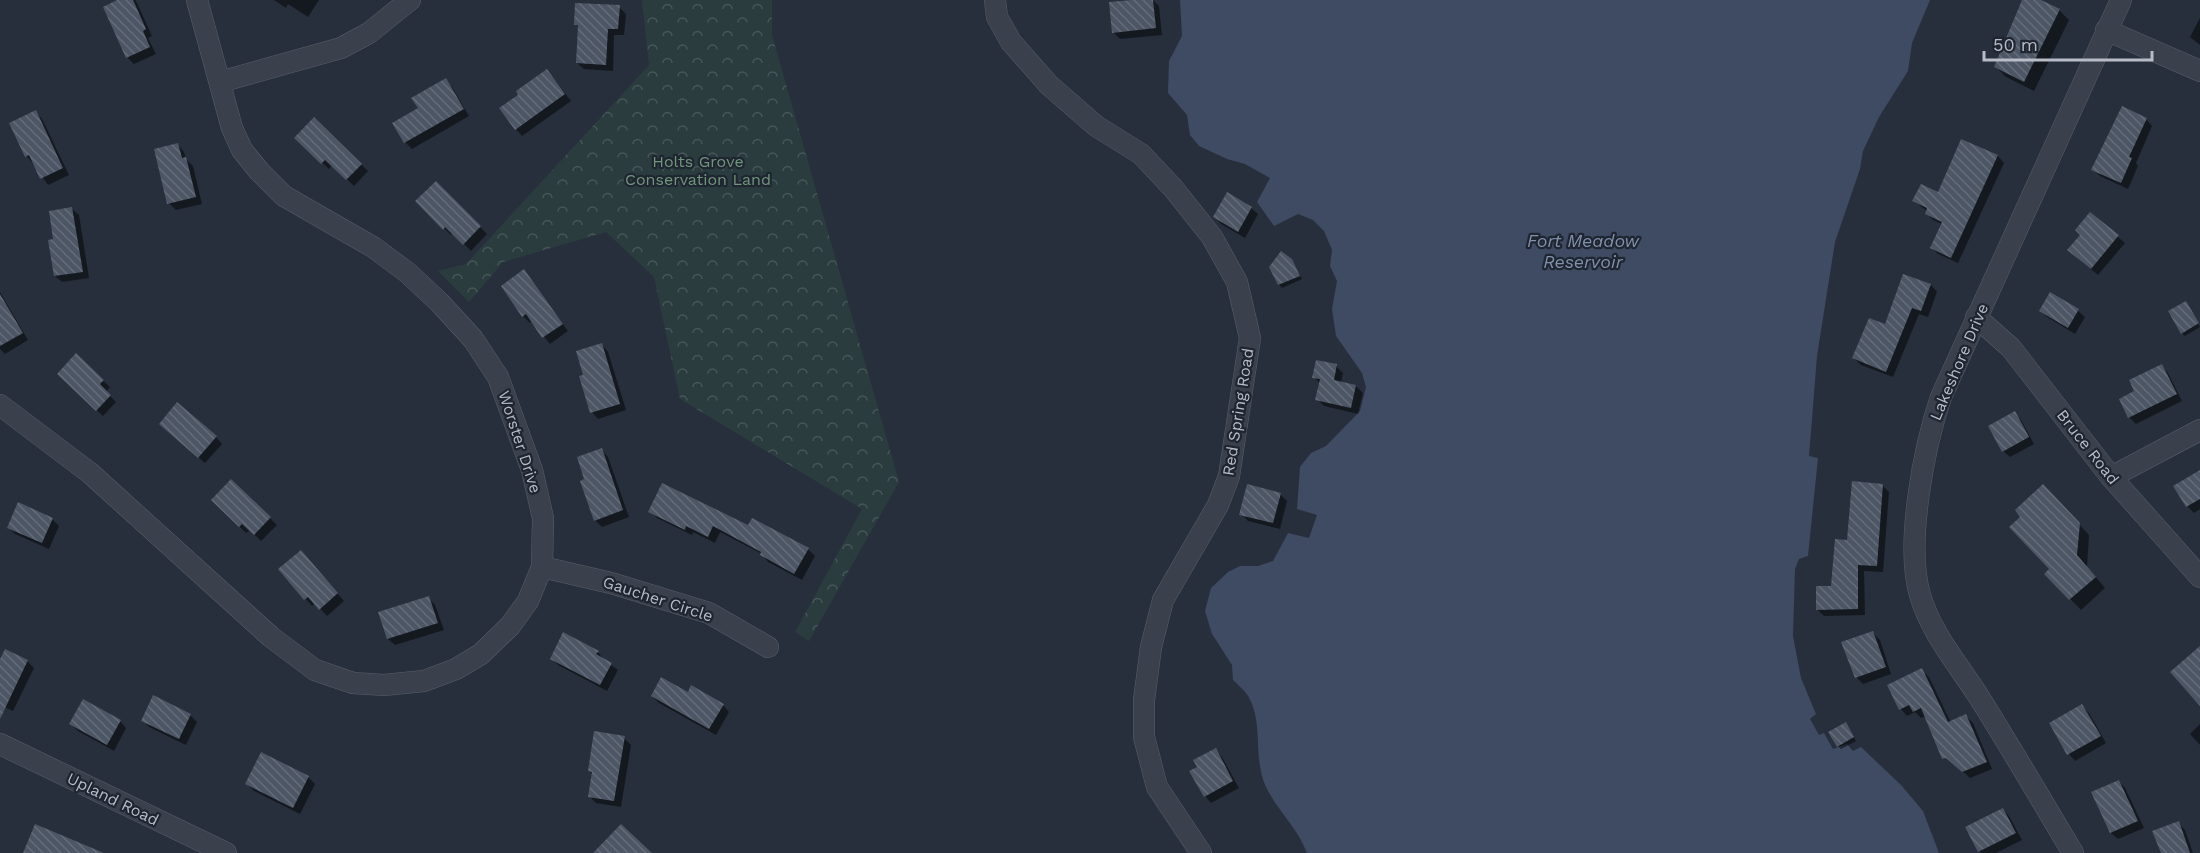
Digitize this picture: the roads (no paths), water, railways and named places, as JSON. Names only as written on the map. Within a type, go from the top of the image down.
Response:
[{"type":"street","name":"Worster Drive","points":[[0,405],[90,473],[271,637],[315,670],[353,682],[384,685],[424,681],[456,669],[481,654],[510,626],[528,601],[542,567],[543,518],[532,470],[498,377],[473,339],[441,303],[408,273],[373,247],[284,196],[242,150],[232,128],[197,0]]},
{"type":"street","points":[[220,82],[341,48],[369,33],[411,0]]},
{"type":"street","name":"Red Spring Road","points":[[995,0],[997,17],[1011,42],[1049,86],[1096,126],[1141,154],[1173,188],[1212,237],[1237,282],[1250,338],[1228,477],[1218,505],[1163,600],[1151,647],[1144,700],[1144,737],[1157,787],[1201,853]]},
{"type":"street","name":"Lakeshore Drive","points":[[2073,853],[2005,739],[1944,646],[1929,618],[1920,594],[1916,569],[1917,508],[1932,422],[1953,368],[2121,0]]},
{"type":"street","points":[[2106,30],[2200,71]]},
{"type":"street","name":"Bruce Road","points":[[1976,317],[2011,348],[2111,477],[2200,577]]},
{"type":"street","points":[[2111,477],[2200,430]]},
{"type":"street","name":"Gaucher Circle","points":[[542,567],[611,583],[709,613],[768,647]]},
{"type":"street","name":"Upland Road","points":[[0,744],[226,853]]},
{"type":"water","name":"Fort Meadow Reservoir","points":[[1180,0],[1930,0],[1912,43],[1908,71],[1879,117],[1863,151],[1860,169],[1835,242],[1817,356],[1809,456],[1818,458],[1808,556],[1799,559],[1795,569],[1793,636],[1801,678],[1816,714],[1810,719],[1819,735],[1824,733],[1833,749],[1847,744],[1853,751],[1861,747],[1901,785],[1923,811],[1939,853],[1307,853],[1298,835],[1266,787],[1260,764],[1257,727],[1252,703],[1233,680],[1232,665],[1212,634],[1205,611],[1211,588],[1228,572],[1240,566],[1258,566],[1273,561],[1288,533],[1309,538],[1317,515],[1297,509],[1300,467],[1311,453],[1326,446],[1360,411],[1366,387],[1362,373],[1336,336],[1332,309],[1337,281],[1330,266],[1332,250],[1324,231],[1313,220],[1298,214],[1274,226],[1257,202],[1270,178],[1245,164],[1227,159],[1199,146],[1190,135],[1187,115],[1168,93],[1169,61],[1182,36]]},
{"type":"park label","name":"Holts Grove Conservation Land","points":[[698,170]]}]
